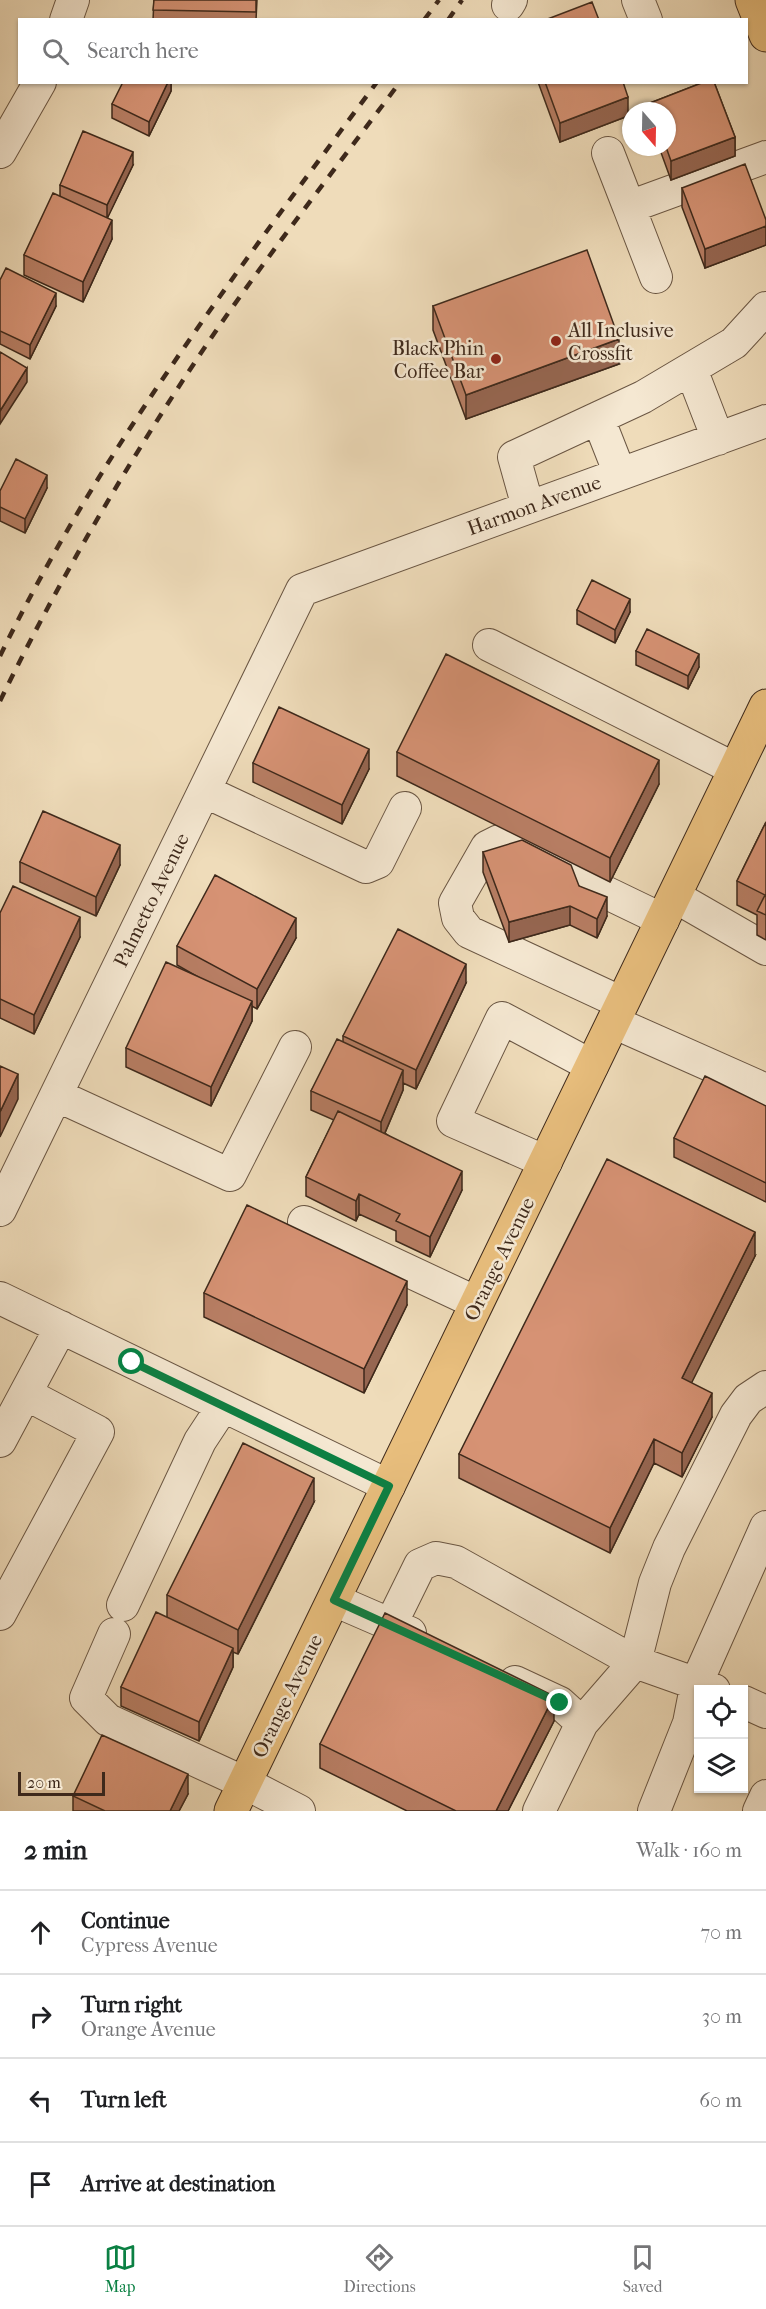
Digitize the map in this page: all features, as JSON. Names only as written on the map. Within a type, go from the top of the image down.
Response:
[{"type":"main road","name":"Orange Avenue","points":[[238,1797],[735,769],[762,728]]},
{"type":"street","points":[[67,18],[73,0]]},
{"type":"street","points":[[638,0],[645,18]]},
{"type":"street","points":[[0,152],[39,84]]},
{"type":"street","points":[[608,153],[656,277]]},
{"type":"street","points":[[629,207],[766,157]]},
{"type":"street","points":[[528,507],[514,457],[643,397],[691,369],[734,342],[766,308]]},
{"type":"street","points":[[691,369],[718,439]]},
{"type":"street","points":[[598,418],[620,474]]},
{"type":"street","name":"Harmon Avenue","points":[[302,590],[766,421]]},
{"type":"street","name":"Palmetto Avenue","points":[[0,1210],[302,590]]},
{"type":"street","points":[[489,645],[735,769]]},
{"type":"street","points":[[204,791],[366,867],[378,862],[405,808]]},
{"type":"street","points":[[766,949],[500,841],[487,847],[455,903],[458,918],[469,932],[766,1090]]},
{"type":"street","points":[[546,1162],[453,1121],[502,1018],[592,1066]]},
{"type":"street","points":[[56,1095],[230,1175],[295,1047]]},
{"type":"street","points":[[304,1222],[477,1303]]},
{"type":"street","points":[[0,1298],[389,1486]]},
{"type":"street","points":[[0,1441],[61,1327]]},
{"type":"street","points":[[539,1811],[582,1723],[635,1662],[655,1583],[669,1548],[736,1416],[748,1399],[766,1387]]},
{"type":"street","points":[[0,1614],[98,1432],[26,1394]]},
{"type":"street","points":[[223,1406],[200,1441],[118,1620],[86,1698],[108,1720],[238,1797],[299,1811]]},
{"type":"street","points":[[706,1685],[766,1527]]},
{"type":"street","points":[[391,1624],[420,1565],[436,1558],[456,1562],[635,1662],[703,1685]]},
{"type":"street","points":[[334,1600],[434,1644]]},
{"type":"street","points":[[486,1669],[560,1703],[582,1723]]},
{"type":"street","points":[[748,1704],[766,1712]]},
{"type":"street","points":[[654,1811],[694,1712]]},
{"type":"street","points":[[759,1811],[766,1796]]},
{"type":"building","points":[[154,0],[256,0],[256,12],[153,10]]},
{"type":"building","points":[[592,2],[598,18],[550,18]]},
{"type":"building","points":[[122,84],[167,84],[149,122],[112,104]]},
{"type":"building","points":[[546,84],[624,84],[628,97],[560,123]]},
{"type":"building","points":[[699,84],[715,84],[735,137],[671,161],[669,156],[676,156],[676,102],[653,102]]},
{"type":"building","points":[[83,131],[133,152],[107,205],[60,185]]},
{"type":"building","points":[[745,164],[766,220],[766,226],[705,249],[682,188]]},
{"type":"building","points":[[53,193],[112,220],[83,282],[24,255]]},
{"type":"building","points":[[587,250],[619,339],[466,395],[433,306]]},
{"type":"building","points":[[6,268],[56,293],[30,345],[0,331],[0,280]]},
{"type":"building","points":[[0,352],[27,368],[0,411]]},
{"type":"building","points":[[16,459],[47,475],[25,519],[0,507],[0,491]]},
{"type":"building","points":[[592,580],[630,599],[615,630],[577,610]]},
{"type":"building","points":[[647,629],[699,654],[688,676],[636,651]]},
{"type":"building","points":[[446,654],[659,760],[610,858],[397,752]]},
{"type":"building","points":[[279,707],[369,749],[342,805],[253,763]]},
{"type":"building","points":[[43,811],[120,845],[96,897],[20,862]]},
{"type":"building","points":[[766,822],[766,915],[757,911],[765,895],[737,881]]},
{"type":"building","points":[[522,840],[571,865],[579,886],[607,897],[597,919],[570,906],[509,922],[483,852]]},
{"type":"building","points":[[215,875],[296,918],[257,989],[177,946]]},
{"type":"building","points":[[13,886],[80,917],[34,1015],[0,999],[0,913]]},
{"type":"building","points":[[398,929],[466,964],[416,1070],[343,1036]]},
{"type":"building","points":[[166,962],[252,1001],[211,1087],[126,1048]]},
{"type":"building","points":[[337,1039],[403,1070],[381,1122],[311,1091]]},
{"type":"building","points":[[0,1066],[18,1074],[0,1112]]},
{"type":"building","points":[[705,1076],[766,1106],[766,1183],[674,1138]]},
{"type":"building","points":[[338,1111],[462,1171],[430,1237],[396,1221],[400,1214],[359,1194],[356,1201],[306,1177]]},
{"type":"building","points":[[607,1159],[755,1232],[682,1378],[712,1393],[682,1453],[654,1439],[610,1528],[459,1454]]},
{"type":"building","points":[[247,1205],[407,1281],[364,1369],[204,1293]]},
{"type":"building","points":[[243,1443],[314,1478],[238,1630],[167,1595]]},
{"type":"building","points":[[156,1612],[233,1648],[199,1722],[121,1687]]},
{"type":"building","points":[[385,1613],[554,1696],[496,1811],[456,1811],[320,1744]]},
{"type":"building","points":[[102,1735],[188,1774],[170,1811],[105,1811],[73,1796]]},
{"type":"railway","points":[[426,18],[439,0]]},
{"type":"railway","points":[[449,18],[462,0]]},
{"type":"railway","points":[[0,656],[82,505],[128,432],[224,290],[376,84]]},
{"type":"railway","points":[[0,701],[72,563],[180,385],[255,276],[398,84]]},
{"type":"place","name":"All Inclusive Crossfit","points":[[556,341]]},
{"type":"place","name":"Black Phin Coffee Bar","points":[[496,359]]},
{"type":"route","points":[[132,1362],[389,1486],[334,1600],[560,1703]]}]
